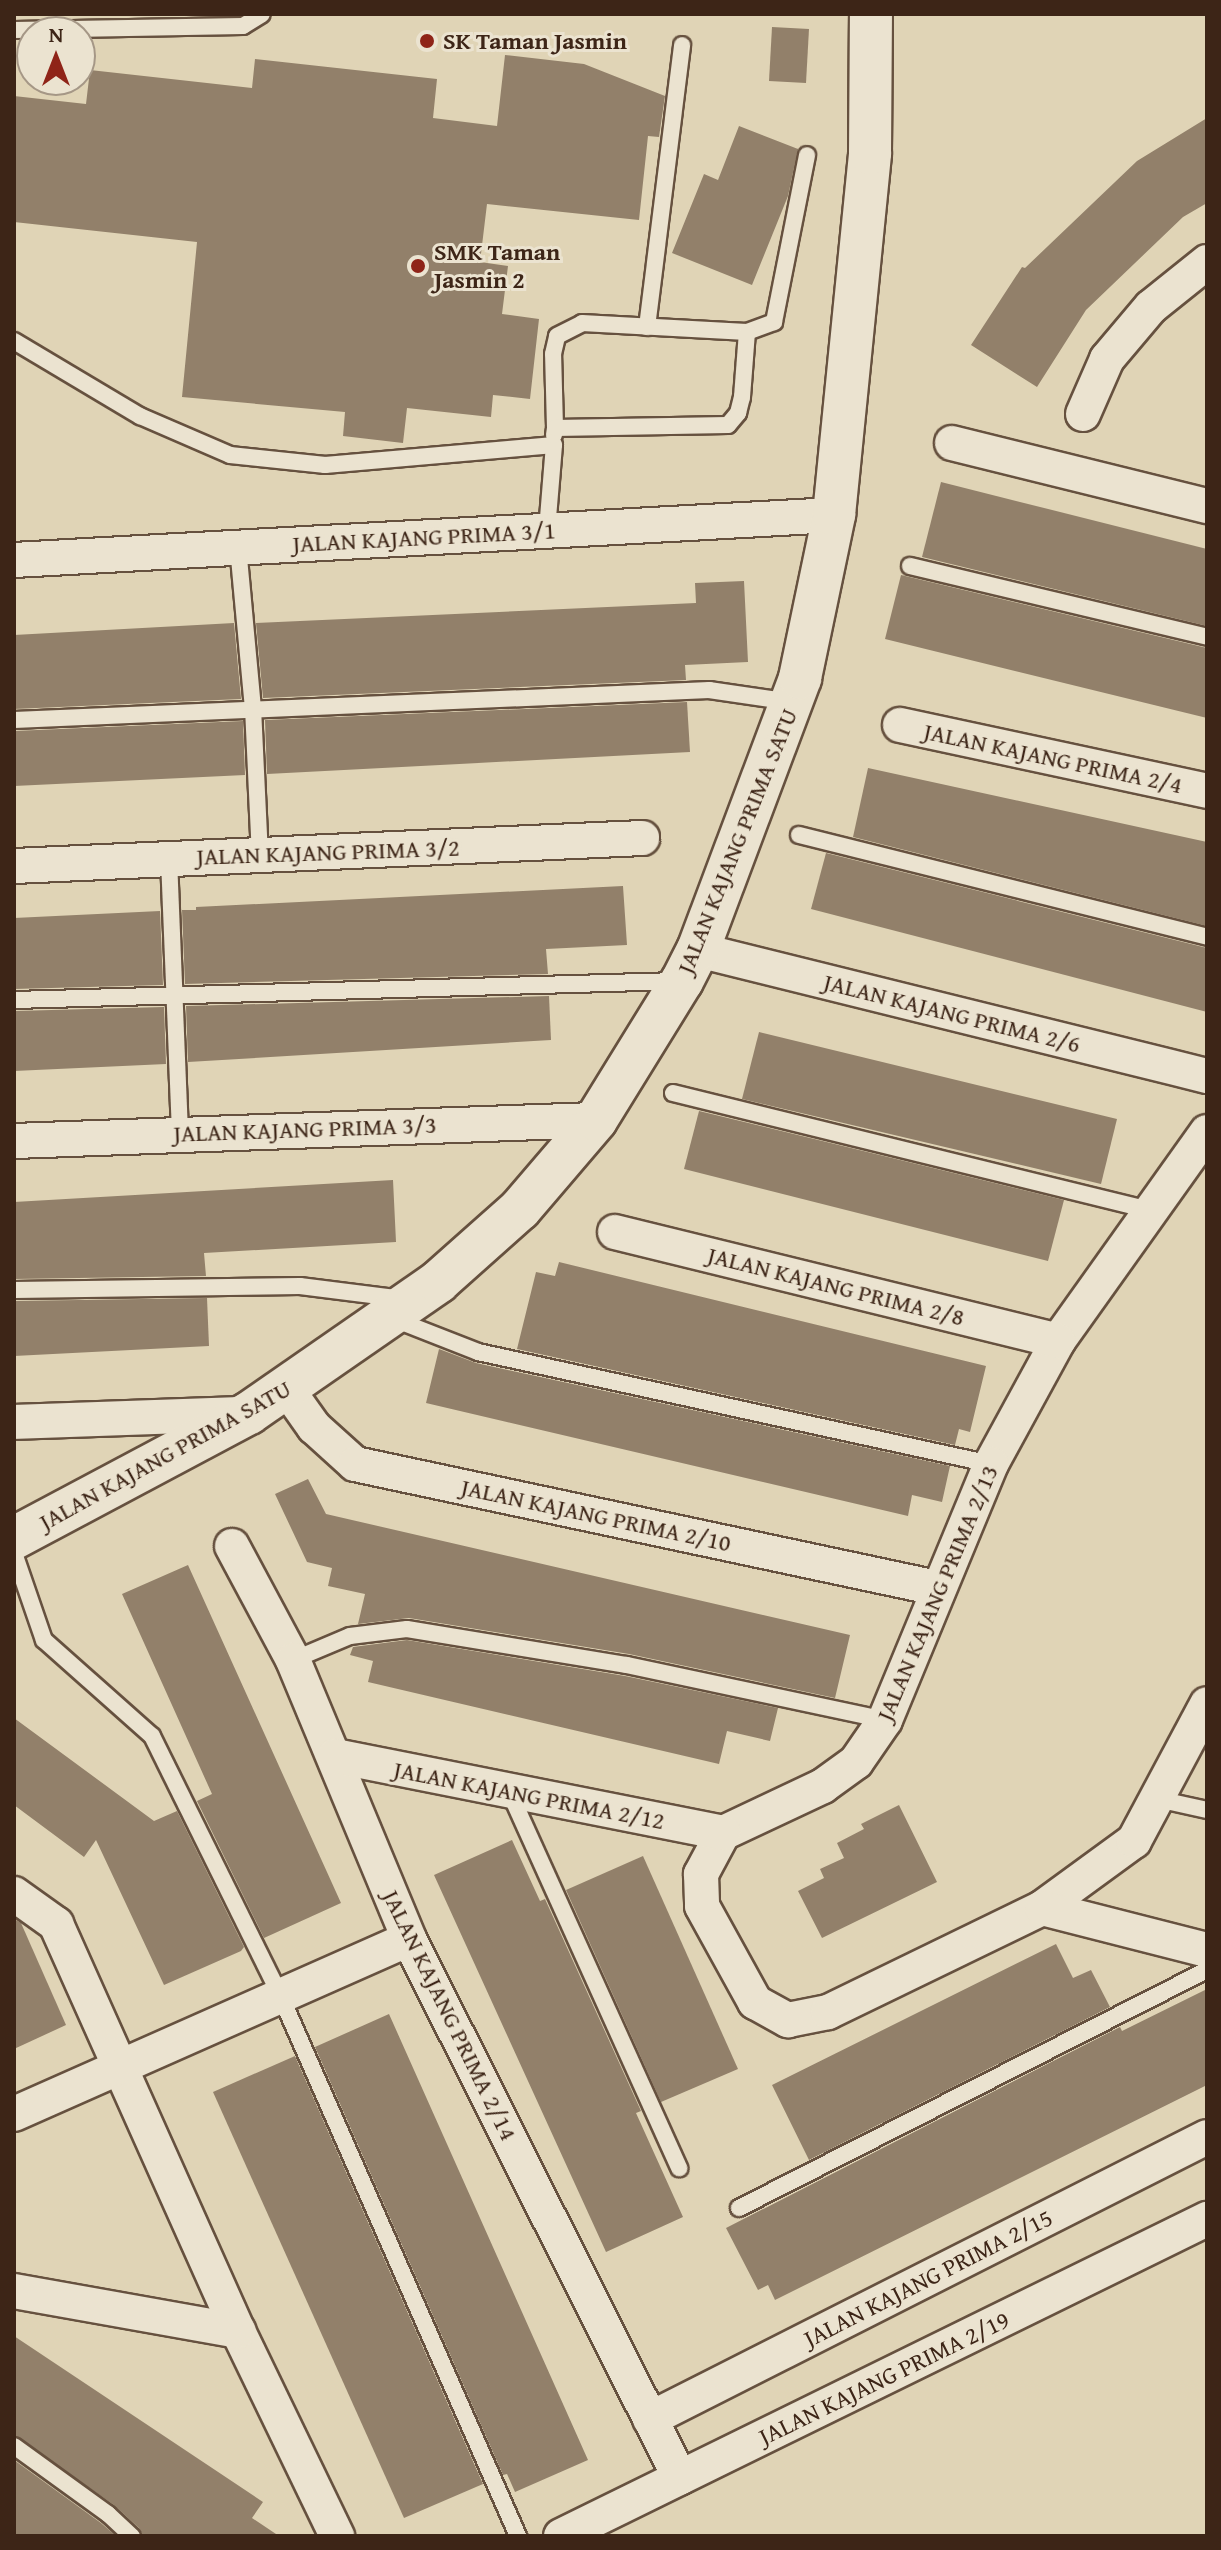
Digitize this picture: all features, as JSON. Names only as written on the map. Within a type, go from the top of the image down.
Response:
[{"type":"street","name":"JALAN KAJANG PRIMA SATU","points":[[14,1538],[249,1413],[287,1389],[400,1309],[520,1209],[596,1120],[690,966],[792,702],[834,515],[870,153],[871,14]]},
{"type":"street","points":[[1083,414],[1107,359],[1151,307],[1207,262]]},
{"type":"street","points":[[952,443],[1207,506]]},
{"type":"street","name":"JALAN KAJANG PRIMA 3/1","points":[[14,560],[834,515]]},
{"type":"street","name":"JALAN KAJANG PRIMA 2/4","points":[[900,725],[1207,791]]},
{"type":"street","name":"JALAN KAJANG PRIMA 3/2","points":[[14,866],[642,838]]},
{"type":"street","name":"JALAN KAJANG PRIMA 2/6","points":[[690,966],[1207,1076]]},
{"type":"street","name":"JALAN KAJANG PRIMA 3/3","points":[[14,1141],[596,1120]]},
{"type":"street","name":"JALAN KAJANG PRIMA 2/13","points":[[723,1833],[823,1786],[856,1762],[885,1720],[937,1588],[991,1464],[1058,1341],[1207,1132]]},
{"type":"street","name":"JALAN KAJANG PRIMA 2/8","points":[[615,1232],[1058,1341]]},
{"type":"street","name":"JALAN KAJANG PRIMA 2/10","points":[[287,1389],[314,1427],[355,1464],[937,1588]]},
{"type":"street","points":[[14,1422],[249,1413]]},
{"type":"street","name":"JALAN KAJANG PRIMA 2/14","points":[[232,1546],[293,1660],[409,1939],[680,2478]]},
{"type":"street","points":[[723,1833],[701,1874],[702,1906],[755,2002],[788,2020],[828,2012],[1042,1908],[1134,1841],[1207,1704]]},
{"type":"street","name":"JALAN KAJANG PRIMA 2/12","points":[[335,1756],[723,1833]]},
{"type":"street","points":[[14,1894],[56,1924],[238,2331],[337,2536]]},
{"type":"street","points":[[1042,1908],[1207,1950]]},
{"type":"street","points":[[14,2114],[409,1939]]},
{"type":"street","name":"JALAN KAJANG PRIMA 2/15","points":[[650,2419],[1207,2137]]},
{"type":"street","name":"JALAN KAJANG PRIMA 2/19","points":[[561,2536],[1207,2219]]},
{"type":"street","points":[[14,2291],[238,2331]]},
{"type":"lane","points":[[14,30],[243,26],[262,14]]},
{"type":"lane","points":[[647,327],[682,45]]},
{"type":"lane","points":[[547,530],[554,436],[553,354],[557,336],[582,323],[747,332],[774,322],[807,155]]},
{"type":"lane","points":[[14,341],[140,416],[230,455],[325,465],[554,436],[728,425],[738,413],[742,397],[747,332]]},
{"type":"lane","points":[[238,547],[253,708],[260,855]]},
{"type":"lane","points":[[910,566],[1207,637]]},
{"type":"lane","points":[[14,720],[709,690],[792,702]]},
{"type":"lane","points":[[799,835],[1207,937]]},
{"type":"lane","points":[[169,859],[177,993],[180,1133]]},
{"type":"lane","points":[[14,1000],[690,966]]},
{"type":"lane","points":[[673,1093],[1151,1210]]},
{"type":"lane","points":[[14,1290],[300,1286],[400,1309],[478,1352],[991,1464]]},
{"type":"lane","points":[[14,1553],[44,1640],[152,1736],[281,1997],[518,2536]]},
{"type":"lane","points":[[293,1660],[350,1636],[407,1629],[627,1665],[885,1720]]},
{"type":"lane","points":[[509,1791],[679,2168]]},
{"type":"lane","points":[[1157,1799],[1207,1810]]},
{"type":"lane","points":[[739,2208],[1207,1970]]},
{"type":"lane","points":[[14,2446],[108,2514],[132,2536]]},
{"type":"building","points":[[772,27],[809,29],[806,83],[769,81]]},
{"type":"building","points":[[505,55],[584,64],[665,96],[659,137],[648,136],[639,220],[487,204],[480,262],[508,266],[502,314],[539,319],[530,399],[493,395],[491,417],[407,408],[403,443],[343,436],[345,412],[182,397],[197,242],[14,222],[14,96],[86,104],[87,96],[96,96],[96,71],[252,88],[255,59],[437,79],[433,118],[497,126]]},
{"type":"building","points":[[1207,118],[1207,203],[1183,217],[1086,310],[1037,387],[971,345],[1022,267],[1025,268],[1137,161]]},
{"type":"building","points":[[739,126],[798,149],[788,196],[752,285],[672,253],[704,174],[718,180]]},
{"type":"building","points":[[941,482],[1207,549],[1207,626],[922,557]]},
{"type":"building","points":[[901,575],[1207,648],[1207,718],[885,639]]},
{"type":"building","points":[[744,581],[748,662],[685,665],[686,680],[263,698],[256,623],[696,603],[695,583]]},
{"type":"building","points":[[234,623],[241,699],[14,709],[14,635]]},
{"type":"building","points":[[687,702],[690,752],[267,774],[265,720]]},
{"type":"building","points":[[243,721],[245,775],[14,786],[14,731]]},
{"type":"building","points":[[868,768],[1207,842],[1207,926],[853,837]]},
{"type":"building","points":[[826,853],[1207,948],[1207,1012],[811,909]]},
{"type":"building","points":[[623,886],[627,945],[546,949],[548,974],[185,984],[182,910]]},
{"type":"building","points":[[160,911],[163,985],[14,989],[14,918]]},
{"type":"building","points":[[549,996],[551,1040],[188,1062],[186,1006]]},
{"type":"building","points":[[164,1007],[166,1064],[14,1071],[14,1011]]},
{"type":"building","points":[[759,1032],[1117,1119],[1101,1184],[742,1099]]},
{"type":"building","points":[[699,1111],[1064,1200],[1048,1261],[684,1169]]},
{"type":"building","points":[[393,1180],[396,1242],[204,1253],[206,1276],[14,1279],[14,1202]]},
{"type":"building","points":[[559,1262],[986,1366],[970,1432],[959,1429],[955,1445],[517,1349],[536,1272],[555,1276]]},
{"type":"building","points":[[207,1298],[209,1346],[14,1356],[14,1301]]},
{"type":"building","points":[[439,1349],[476,1363],[950,1466],[942,1502],[912,1495],[908,1516],[426,1403]]},
{"type":"building","points":[[308,1479],[326,1514],[850,1635],[835,1698],[629,1654],[409,1618],[358,1624],[365,1594],[328,1586],[332,1568],[307,1562],[275,1494]]},
{"type":"building","points":[[188,1565],[341,1903],[264,1938],[197,1801],[212,1794],[122,1594]]},
{"type":"building","points":[[407,1640],[625,1676],[778,1708],[770,1741],[727,1731],[719,1764],[368,1682],[373,1661],[350,1655],[353,1647]]},
{"type":"building","points":[[14,1718],[154,1821],[177,1811],[244,1947],[241,1951],[164,1985],[96,1840],[84,1857],[14,1805]]},
{"type":"building","points":[[899,1805],[937,1882],[822,1938],[798,1891],[824,1878],[820,1869],[844,1858],[837,1843],[864,1829],[861,1824]]},
{"type":"building","points":[[512,1840],[540,1901],[545,1899],[641,2111],[636,2113],[683,2217],[606,2252],[434,1875]]},
{"type":"building","points":[[643,1856],[738,2069],[661,2102],[566,1890]]},
{"type":"building","points":[[14,1919],[21,1923],[66,2025],[14,2049]]},
{"type":"building","points":[[1056,1944],[1073,1978],[1091,1970],[1110,2007],[809,2160],[772,2085]]},
{"type":"building","points":[[1207,1989],[1207,2085],[775,2300],[768,2285],[758,2290],[726,2228],[1120,2027],[1122,2031]]},
{"type":"building","points":[[389,2014],[588,2460],[515,2492],[507,2474],[503,2475],[315,2047]]},
{"type":"building","points":[[295,2056],[483,2484],[404,2518],[213,2092]]},
{"type":"building","points":[[14,2336],[263,2502],[252,2518],[279,2536],[143,2536],[139,2528],[114,2505],[14,2435]]},
{"type":"building","points":[[14,2460],[101,2523],[116,2536],[14,2536]]},
{"type":"place","name":"SK Taman Jasmin","points":[[427,41]]},
{"type":"place","name":"SMK Taman Jasmin 2","points":[[418,266]]}]
